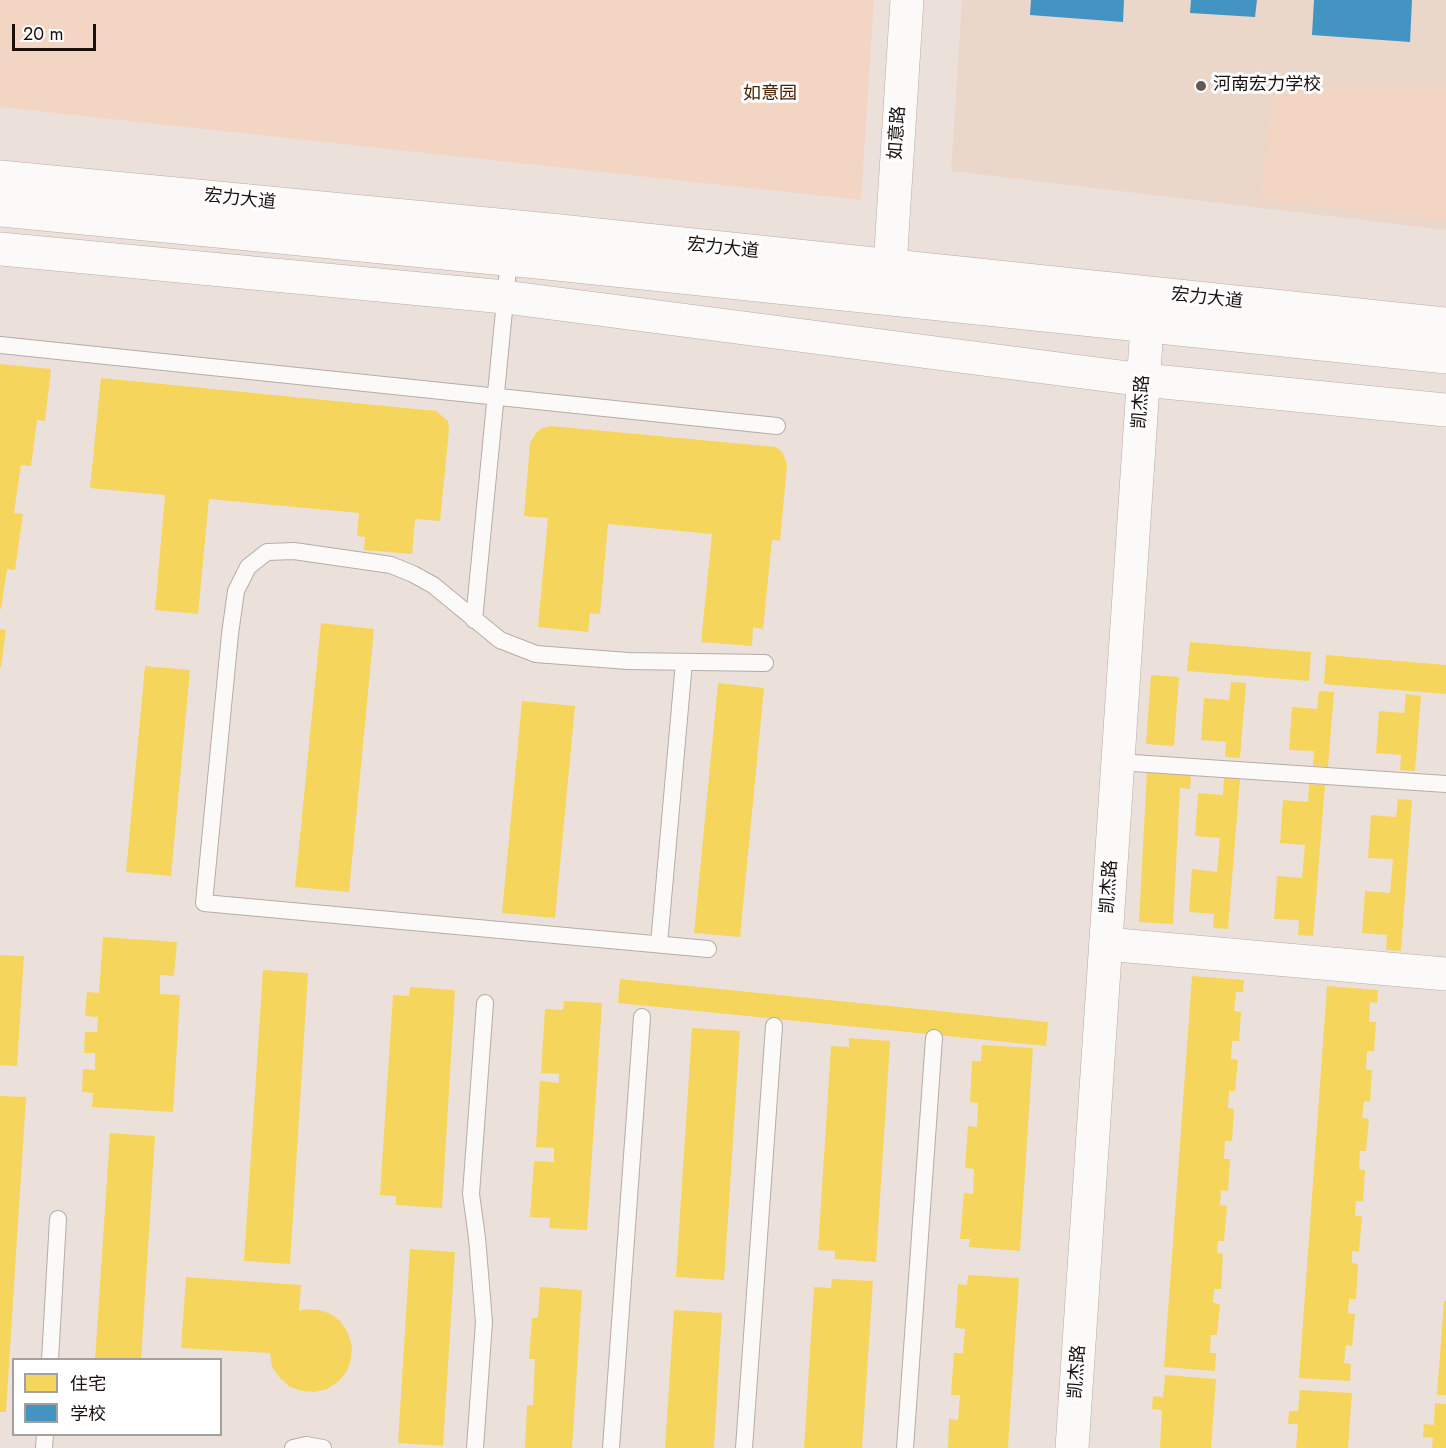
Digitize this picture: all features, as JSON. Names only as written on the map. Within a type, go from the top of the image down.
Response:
[{"type":"street","name":"如意路","points":[[890,266],[907,0]]},
{"type":"street","name":"宏力大道","points":[[0,177],[549,230],[1446,324]]},
{"type":"street","name":"宏力大道","points":[[0,210],[508,259],[1446,357]]},
{"type":"street","points":[[0,249],[505,297],[1144,380],[1446,410]]},
{"type":"street","name":"凯杰路","points":[[1072,1448],[1147,326]]},
{"type":"street","points":[[1106,944],[1446,974]]},
{"type":"lane","points":[[474,620],[508,259]]},
{"type":"lane","points":[[0,345],[777,426]]},
{"type":"lane","points":[[708,949],[204,903],[236,591],[248,567],[267,552],[294,550],[391,565],[433,585],[500,640],[536,654],[628,662],[765,663]]},
{"type":"lane","points":[[659,944],[684,662]]},
{"type":"lane","points":[[1118,762],[1446,784]]},
{"type":"lane","points":[[475,1448],[484,1322],[471,1194],[485,1002]]},
{"type":"lane","points":[[611,1448],[642,1017]]},
{"type":"lane","points":[[744,1448],[774,1026]]},
{"type":"lane","points":[[905,1448],[934,1038]]},
{"type":"lane","points":[[50,1358],[58,1219]]},
{"type":"lane","points":[[293,1448],[306,1445],[323,1448]]},
{"type":"shaded area","name":"河南宏力学校","points":[[962,0],[1446,0],[1446,230],[951,171]]},
{"type":"green space","name":"如意园","points":[[0,0],[874,0],[861,200],[0,107]]},
{"type":"green space","points":[[1274,85],[1446,87],[1446,220],[1260,200]]},
{"type":"building: 住宅","points":[[0,364],[51,369],[45,421],[37,420],[31,466],[21,465],[14,513],[23,514],[15,570],[7,569],[1,609],[0,609]]},
{"type":"building: 住宅","points":[[101,378],[436,411],[448,421],[449,430],[440,521],[415,519],[412,554],[364,550],[365,537],[357,536],[359,513],[209,499],[198,614],[155,610],[165,495],[90,488]]},
{"type":"building: 住宅","points":[[551,426],[776,447],[783,453],[787,465],[780,541],[772,540],[763,629],[753,627],[752,646],[701,642],[712,534],[608,524],[600,614],[590,613],[588,632],[538,627],[548,518],[524,516],[530,443],[542,428]]},
{"type":"building: 住宅","points":[[321,623],[374,629],[349,892],[295,887]]},
{"type":"building: 住宅","points":[[0,629],[6,630],[1,667],[0,667]]},
{"type":"building: 住宅","points":[[1190,642],[1311,652],[1309,681],[1187,671]]},
{"type":"building: 住宅","points":[[1326,655],[1446,665],[1446,694],[1324,684]]},
{"type":"building: 住宅","points":[[145,666],[190,670],[171,876],[126,872]]},
{"type":"building: 住宅","points":[[1151,675],[1179,677],[1174,746],[1146,744]]},
{"type":"building: 住宅","points":[[1231,682],[1246,683],[1240,758],[1225,757],[1226,742],[1201,740],[1204,698],[1229,700]]},
{"type":"building: 住宅","points":[[718,683],[764,688],[740,937],[694,933]]},
{"type":"building: 住宅","points":[[1319,691],[1334,692],[1328,767],[1313,766],[1314,751],[1289,750],[1292,707],[1317,709]]},
{"type":"building: 住宅","points":[[1406,694],[1421,696],[1415,771],[1400,770],[1401,755],[1376,753],[1379,711],[1404,713]]},
{"type":"building: 住宅","points":[[522,701],[575,706],[555,918],[502,913]]},
{"type":"building: 住宅","points":[[1147,770],[1191,773],[1190,789],[1180,788],[1173,924],[1139,922]]},
{"type":"building: 住宅","points":[[1224,777],[1240,779],[1228,929],[1213,928],[1214,914],[1189,912],[1192,869],[1217,872],[1220,838],[1195,836],[1198,793],[1223,795]]},
{"type":"building: 住宅","points":[[1309,784],[1325,785],[1313,936],[1298,935],[1299,920],[1274,919],[1277,876],[1302,878],[1305,845],[1280,843],[1283,800],[1308,802]]},
{"type":"building: 住宅","points":[[1398,799],[1412,800],[1401,951],[1386,950],[1387,935],[1362,933],[1365,891],[1390,893],[1393,859],[1368,858],[1371,815],[1396,817]]},
{"type":"building: 住宅","points":[[103,937],[177,942],[174,976],[160,975],[160,994],[180,995],[173,1112],[92,1107],[93,1093],[82,1092],[83,1069],[95,1070],[95,1053],[84,1053],[85,1032],[97,1032],[98,1017],[85,1016],[87,992],[99,993]]},
{"type":"building: 住宅","points":[[0,955],[24,956],[17,1066],[0,1065]]},
{"type":"building: 住宅","points":[[263,970],[308,973],[290,1264],[244,1261]]},
{"type":"building: 住宅","points":[[1192,976],[1244,980],[1243,992],[1236,992],[1234,1011],[1241,1012],[1239,1041],[1232,1041],[1231,1059],[1238,1060],[1235,1091],[1229,1091],[1228,1108],[1234,1109],[1232,1141],[1225,1141],[1224,1159],[1230,1159],[1228,1191],[1221,1190],[1220,1205],[1227,1206],[1224,1241],[1218,1241],[1217,1253],[1223,1254],[1221,1289],[1214,1289],[1213,1303],[1220,1304],[1217,1335],[1211,1335],[1210,1353],[1216,1353],[1215,1371],[1164,1367]]},
{"type":"building: 住宅","points":[[620,979],[1048,1022],[1046,1046],[618,1003]]},
{"type":"building: 住宅","points":[[1327,986],[1378,990],[1377,1003],[1370,1002],[1369,1022],[1376,1022],[1374,1051],[1367,1051],[1366,1070],[1372,1070],[1370,1102],[1364,1101],[1362,1118],[1369,1119],[1366,1151],[1360,1151],[1359,1169],[1365,1170],[1363,1201],[1356,1201],[1355,1216],[1362,1216],[1359,1252],[1352,1251],[1352,1263],[1358,1264],[1356,1299],[1349,1299],[1348,1313],[1355,1314],[1352,1346],[1346,1345],[1344,1363],[1351,1364],[1350,1381],[1299,1378]]},
{"type":"building: 住宅","points":[[410,987],[455,990],[442,1208],[396,1205],[396,1196],[380,1195],[393,995],[409,996]]},
{"type":"building: 住宅","points":[[564,1001],[602,1003],[587,1230],[549,1228],[550,1218],[530,1217],[534,1161],[554,1162],[554,1148],[536,1147],[540,1081],[559,1083],[559,1074],[541,1073],[545,1009],[563,1010]]},
{"type":"building: 住宅","points":[[692,1028],[740,1031],[724,1280],[676,1277]]},
{"type":"building: 住宅","points":[[849,1038],[890,1041],[876,1262],[835,1259],[835,1251],[818,1250],[831,1046],[849,1047]]},
{"type":"building: 住宅","points":[[982,1045],[1033,1048],[1020,1251],[969,1247],[970,1239],[960,1239],[964,1193],[973,1194],[974,1169],[965,1168],[968,1126],[977,1127],[978,1103],[970,1102],[972,1061],[981,1061]]},
{"type":"building: 住宅","points":[[0,1096],[26,1097],[6,1412],[0,1412]]},
{"type":"building: 住宅","points":[[110,1133],[155,1136],[141,1358],[95,1358]]},
{"type":"building: 住宅","points":[[410,1249],[455,1252],[443,1446],[398,1443]]},
{"type":"building: 住宅","points":[[968,1275],[1019,1278],[1008,1448],[948,1448],[949,1419],[958,1420],[960,1395],[951,1395],[954,1353],[963,1353],[965,1329],[955,1328],[958,1284],[967,1285]]},
{"type":"building: 住宅","points":[[186,1277],[301,1285],[299,1311],[319,1310],[331,1314],[341,1322],[348,1333],[352,1346],[347,1371],[339,1381],[327,1389],[315,1392],[302,1391],[290,1387],[280,1378],[272,1367],[270,1353],[181,1348]]},
{"type":"building: 住宅","points":[[832,1279],[873,1281],[862,1448],[804,1448],[814,1287],[831,1288]]},
{"type":"building: 住宅","points":[[540,1287],[582,1290],[572,1448],[525,1448],[527,1405],[533,1405],[535,1359],[529,1359],[532,1318],[538,1318]]},
{"type":"building: 住宅","points":[[1444,1301],[1446,1301],[1446,1395],[1437,1395]]},
{"type":"building: 住宅","points":[[674,1310],[722,1313],[714,1448],[665,1448]]},
{"type":"building: 住宅","points":[[1165,1375],[1216,1379],[1211,1448],[1160,1448],[1162,1410],[1152,1409],[1153,1396],[1163,1397]]},
{"type":"building: 住宅","points":[[1300,1390],[1352,1393],[1348,1448],[1296,1448],[1298,1424],[1288,1424],[1289,1411],[1298,1411]]},
{"type":"building: 住宅","points":[[1435,1403],[1446,1404],[1446,1448],[1432,1448],[1433,1438],[1423,1437],[1424,1424],[1434,1425]]},
{"type":"building: 学校","points":[[1031,0],[1124,0],[1123,22],[1030,15]]},
{"type":"building: 学校","points":[[1191,0],[1257,0],[1255,17],[1190,13]]},
{"type":"building: 学校","points":[[1314,0],[1412,0],[1410,42],[1312,35]]},
{"type":"place","name":"河南宏力学校","points":[[1201,86]]}]
